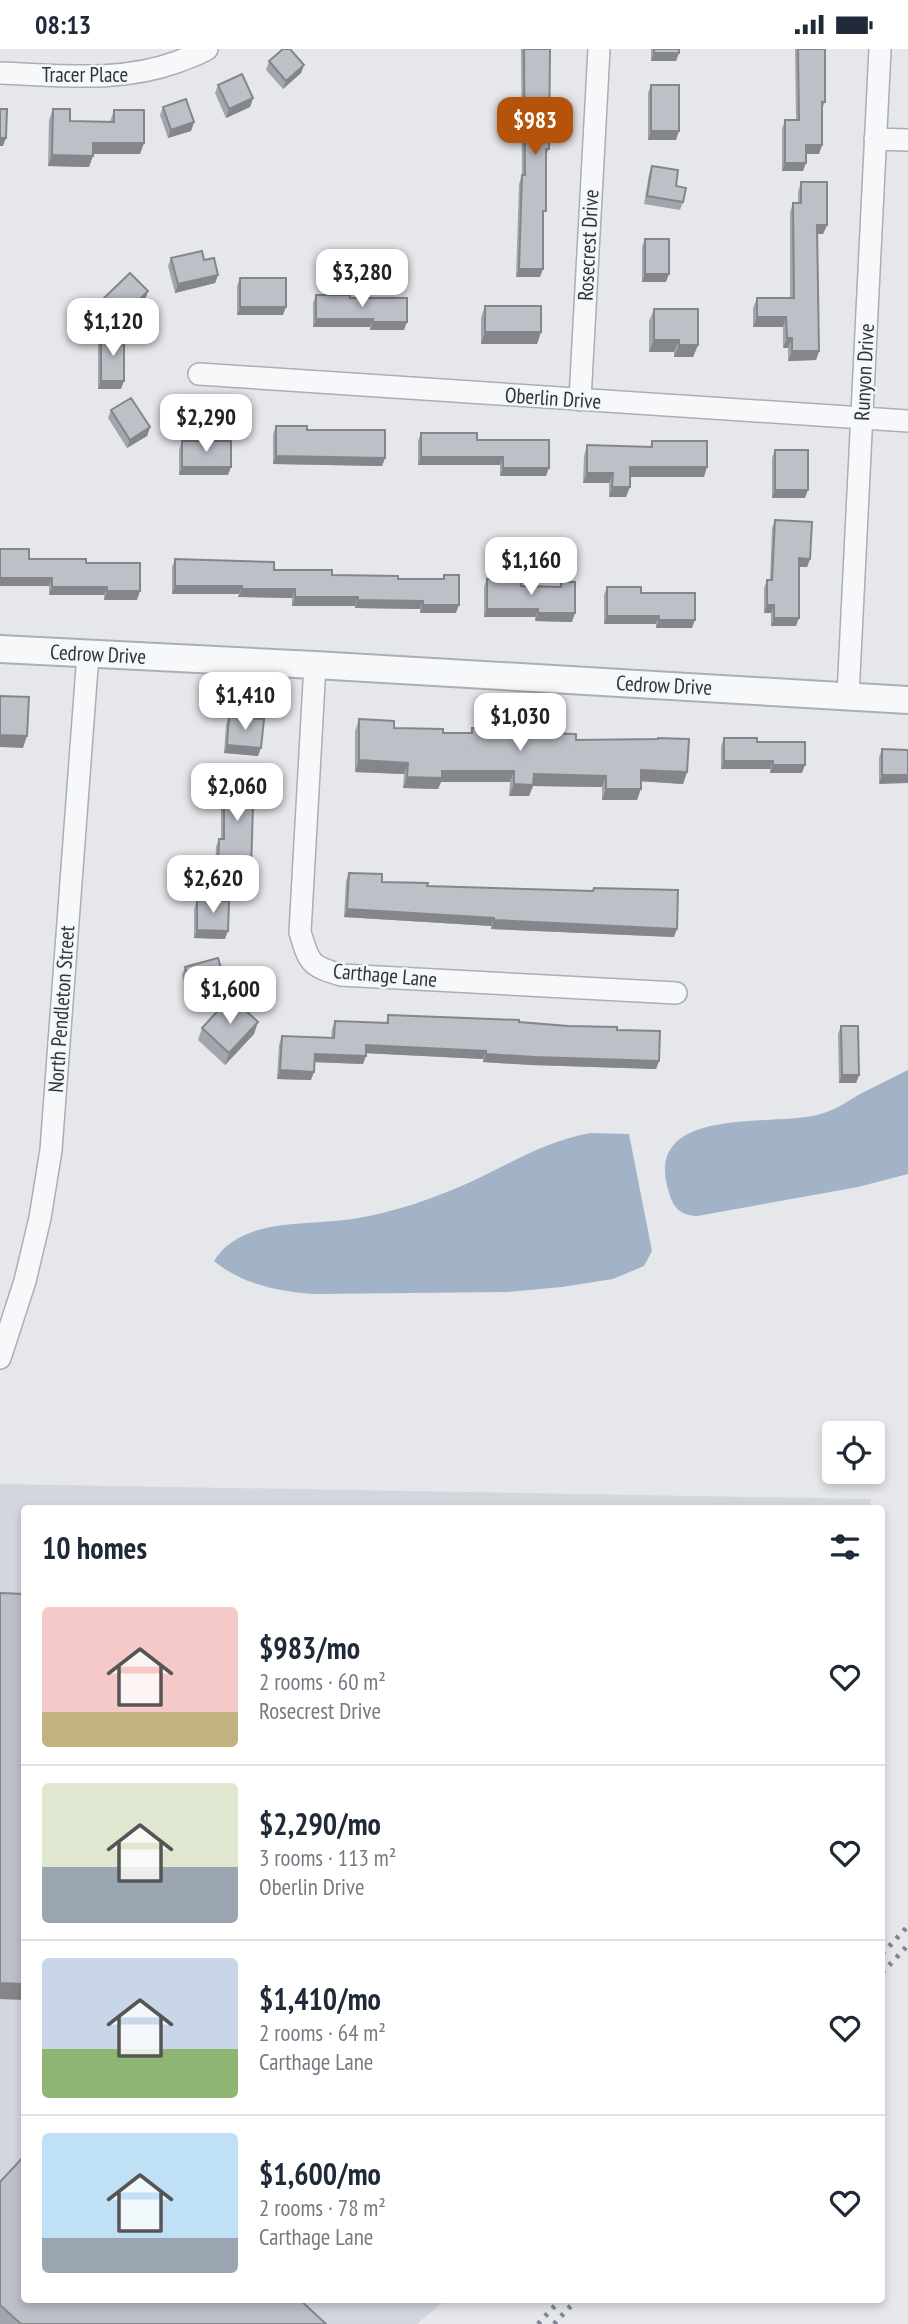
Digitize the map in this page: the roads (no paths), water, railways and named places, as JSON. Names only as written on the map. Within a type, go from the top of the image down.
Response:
[{"type":"street","name":"Tracer Place","points":[[0,73],[99,77],[127,75],[153,70],[206,49]]},
{"type":"street","name":"Rosecrest Drive","points":[[580,400],[599,49]]},
{"type":"street","name":"Runyon Drive","points":[[848,696],[880,49]]},
{"type":"street","points":[[875,139],[908,140]]},
{"type":"street","name":"Oberlin Drive","points":[[199,374],[908,421]]},
{"type":"street","name":"Cedrow Drive","points":[[0,649],[908,701]]},
{"type":"street","name":"North Pendleton Street","points":[[0,1358],[25,1281],[40,1218],[51,1150],[88,654]]},
{"type":"street","name":"Carthage Lane","points":[[315,665],[300,932],[307,955],[318,968],[341,975],[676,993]]},
{"type":"water","points":[[908,1070],[908,1174],[858,1187],[697,1216],[683,1213],[674,1205],[665,1167],[673,1146],[690,1133],[714,1125],[817,1115]]},
{"type":"water","points":[[590,1133],[629,1134],[652,1251],[644,1266],[613,1279],[507,1292],[315,1294],[288,1291],[249,1281],[236,1276],[214,1261],[226,1246],[242,1236],[279,1226],[340,1221],[399,1209],[453,1190],[556,1142]]},
{"type":"railway","points":[[885,1951],[908,1926]]},
{"type":"railway","points":[[885,1970],[908,1945]]},
{"type":"railway","points":[[538,2324],[557,2303]]},
{"type":"railway","points":[[554,2324],[573,2303]]}]
